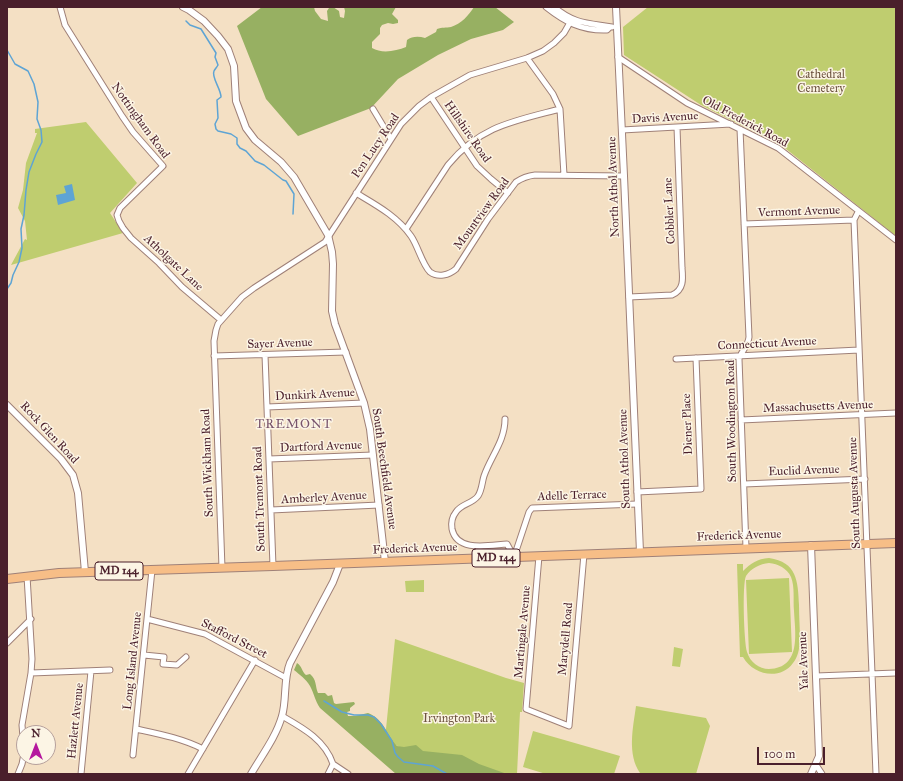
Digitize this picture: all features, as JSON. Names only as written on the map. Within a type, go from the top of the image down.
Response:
[{"type":"main road","name":"Frederick Avenue","points":[[7,579],[27,576],[85,572],[340,564],[896,542]]},
{"type":"street","name":"Nottingham Road","points":[[59,7],[65,25],[122,116],[133,132],[163,166],[120,208],[117,215]]},
{"type":"street","name":"South Beechfield Avenue","points":[[183,7],[204,21],[228,49],[234,66],[236,101],[246,128],[255,140],[281,162],[294,177],[328,235],[333,264],[331,299],[332,311],[335,324],[364,403],[370,429],[385,562]]},
{"type":"street","points":[[546,7],[560,18],[585,24],[606,25],[613,27]]},
{"type":"street","points":[[554,7],[571,21]]},
{"type":"street","name":"North Athol Avenue","points":[[616,7],[613,27],[618,57],[632,365]]},
{"type":"street","name":"Pen Lucy Road","points":[[221,320],[242,297],[322,244],[391,139],[409,115],[430,97],[475,73],[527,58],[542,51],[554,43],[567,30],[571,21]]},
{"type":"street","name":"Old Frederick Road","points":[[618,57],[688,103],[778,148],[858,212],[896,240]]},
{"type":"street","points":[[527,58],[553,94],[560,109],[564,175]]},
{"type":"street","name":"Hillshire Road","points":[[430,97],[483,172],[508,193]]},
{"type":"street","points":[[373,109],[391,139]]},
{"type":"street","points":[[356,193],[391,215],[406,229],[448,165],[464,147],[474,139],[497,127],[560,109]]},
{"type":"street","name":"Davis Avenue","points":[[622,130],[732,124]]},
{"type":"street","name":"Cobbler Lane","points":[[629,298],[668,296],[677,293],[682,286],[677,127]]},
{"type":"street","name":"South Woodington Road","points":[[740,129],[749,337],[747,347],[739,356],[746,548]]},
{"type":"street","name":"Mountview Road","points":[[406,229],[416,245],[425,265],[431,272],[438,275],[446,274],[456,268],[488,219],[516,182],[526,176],[624,176]]},
{"type":"street","name":"South Augusta Avenue","points":[[858,212],[854,220],[876,774]]},
{"type":"street","name":"Atholgate Lane","points":[[117,215],[130,238],[159,263],[182,287],[221,320]]},
{"type":"street","name":"Vermont Avenue","points":[[744,224],[854,220]]},
{"type":"street","name":"South Wickham Road","points":[[221,320],[214,335],[214,356],[222,568]]},
{"type":"street","name":"Connecticut Avenue","points":[[676,359],[859,350]]},
{"type":"street","name":"Sayer Avenue","points":[[214,356],[346,352]]},
{"type":"street","name":"South Tremont Road","points":[[264,355],[273,566]]},
{"type":"street","name":"Diener Place","points":[[637,492],[701,489],[696,358]]},
{"type":"street","name":"South Athol Avenue","points":[[632,365],[640,552]]},
{"type":"street","name":"Dunkirk Avenue","points":[[266,408],[364,403]]},
{"type":"street","name":"Rock Glen Road","points":[[7,405],[61,459],[73,475],[78,493],[85,572]]},
{"type":"street","name":"Massachusetts Avenue","points":[[741,420],[896,413]]},
{"type":"street","points":[[505,419],[504,432],[497,451],[484,476],[478,496],[471,502],[458,509],[453,518],[451,527],[454,536],[461,543],[472,546],[507,544],[514,557]]},
{"type":"street","name":"Dartford Avenue","points":[[268,459],[373,455]]},
{"type":"street","name":"Euclid Avenue","points":[[744,484],[864,479]]},
{"type":"street","name":"Adelle Terrace","points":[[514,557],[529,512],[532,508],[637,504]]},
{"type":"street","name":"Amberley Avenue","points":[[270,510],[379,505]]},
{"type":"street","name":"Yale Avenue","points":[[811,545],[819,756],[811,774]]},
{"type":"street","name":"Marydell Road","points":[[526,709],[569,726],[584,554]]},
{"type":"street","name":"Martingale Avenue","points":[[526,709],[539,556]]},
{"type":"street","points":[[251,774],[274,735],[282,716],[286,678],[290,664],[333,582],[340,564]]},
{"type":"street","name":"Long Island Avenue","points":[[133,755],[152,570]]},
{"type":"street","points":[[22,725],[31,673],[32,646],[27,576]]},
{"type":"street","points":[[7,643],[30,619]]},
{"type":"street","name":"Stafford Street","points":[[147,619],[206,634],[286,678]]},
{"type":"street","points":[[144,656],[164,658],[163,664],[170,665],[177,665],[186,657]]},
{"type":"street","points":[[188,774],[255,660]]},
{"type":"street","points":[[31,673],[110,670]]},
{"type":"street","name":"Hazlett Avenue","points":[[81,774],[91,671]]},
{"type":"street","points":[[816,676],[896,673]]},
{"type":"street","points":[[282,716],[307,731],[320,742],[330,756],[333,764],[348,774]]},
{"type":"street","points":[[136,729],[187,741],[203,748]]},
{"type":"street","points":[[328,774],[333,764]]},
{"type":"street","points":[[816,765],[822,774]]},
{"type":"green space","points":[[262,7],[314,7],[321,19],[328,21],[327,11],[329,8],[333,7],[339,11],[340,17],[344,18],[344,7],[396,7],[392,14],[398,20],[398,23],[388,23],[382,25],[380,28],[380,34],[372,42],[372,48],[380,51],[398,50],[406,47],[407,40],[413,37],[425,38],[436,32],[437,29],[455,26],[470,13],[474,7],[495,7],[514,22],[503,30],[471,39],[438,55],[398,79],[371,108],[298,136],[266,99],[237,26]]},
{"type":"green space","name":"Cathedral Cemetery","points":[[648,7],[896,7],[896,236],[781,145],[701,105],[624,55],[623,27]]},
{"type":"green space","points":[[86,122],[137,183],[110,213],[123,233],[11,265],[25,239],[27,240],[25,221],[18,208],[23,190],[26,163],[37,133],[35,133],[35,129]]},
{"type":"green space","points":[[769,558],[778,560],[791,568],[798,588],[799,596],[800,642],[798,653],[795,661],[788,669],[774,674],[760,672],[747,663],[743,657],[740,657],[737,564],[743,564],[743,571],[754,562]],"holes":[[[762,564],[779,565],[785,569],[791,577],[793,589],[795,638],[792,656],[787,662],[780,667],[765,669],[755,664],[750,659],[747,652],[744,626],[744,590],[746,576],[750,571]]]},
{"type":"green space","points":[[789,578],[792,652],[749,654],[746,580]]},
{"type":"green space","points":[[424,580],[424,592],[406,592],[405,581]]},
{"type":"green space","name":"Irvington Park","points":[[395,639],[524,683],[522,712],[520,712],[517,774],[448,774],[385,739]]},
{"type":"green space","points":[[674,647],[683,649],[680,667],[672,666]]},
{"type":"green space","points":[[297,663],[306,675],[310,674],[312,676],[318,693],[325,693],[328,696],[332,695],[334,703],[336,704],[354,702],[355,704],[350,708],[350,711],[347,712],[348,716],[368,713],[378,719],[397,746],[404,747],[416,745],[423,751],[462,755],[479,764],[507,774],[396,774],[320,708],[308,684],[303,677],[294,670]]},
{"type":"green space","points":[[636,706],[706,718],[710,726],[696,774],[640,773],[633,758],[632,749]]},
{"type":"green space","points":[[533,731],[620,756],[614,774],[546,774],[523,767]]},
{"type":"water","points":[[72,184],[75,200],[58,205],[56,195],[66,193],[64,186]]},
{"type":"waterway","points":[[186,21],[190,25],[201,29],[216,53],[215,57],[218,65],[213,74],[221,97],[217,100],[218,118],[215,124],[216,129],[218,131],[231,134],[237,138],[237,144],[240,148],[246,151],[255,161],[264,165],[286,181],[294,194],[293,214]]},
{"type":"waterway","points":[[7,50],[15,64],[28,71],[34,84],[38,102],[37,119],[41,130],[42,142],[29,172],[21,229],[22,248],[19,262],[11,283],[7,289]]},
{"type":"waterway","points":[[324,701],[342,712],[374,717],[381,724],[392,741],[395,753],[404,762],[433,766],[447,774]]},
{"type":"district","name":"TREMONT","points":[[294,425]]}]
